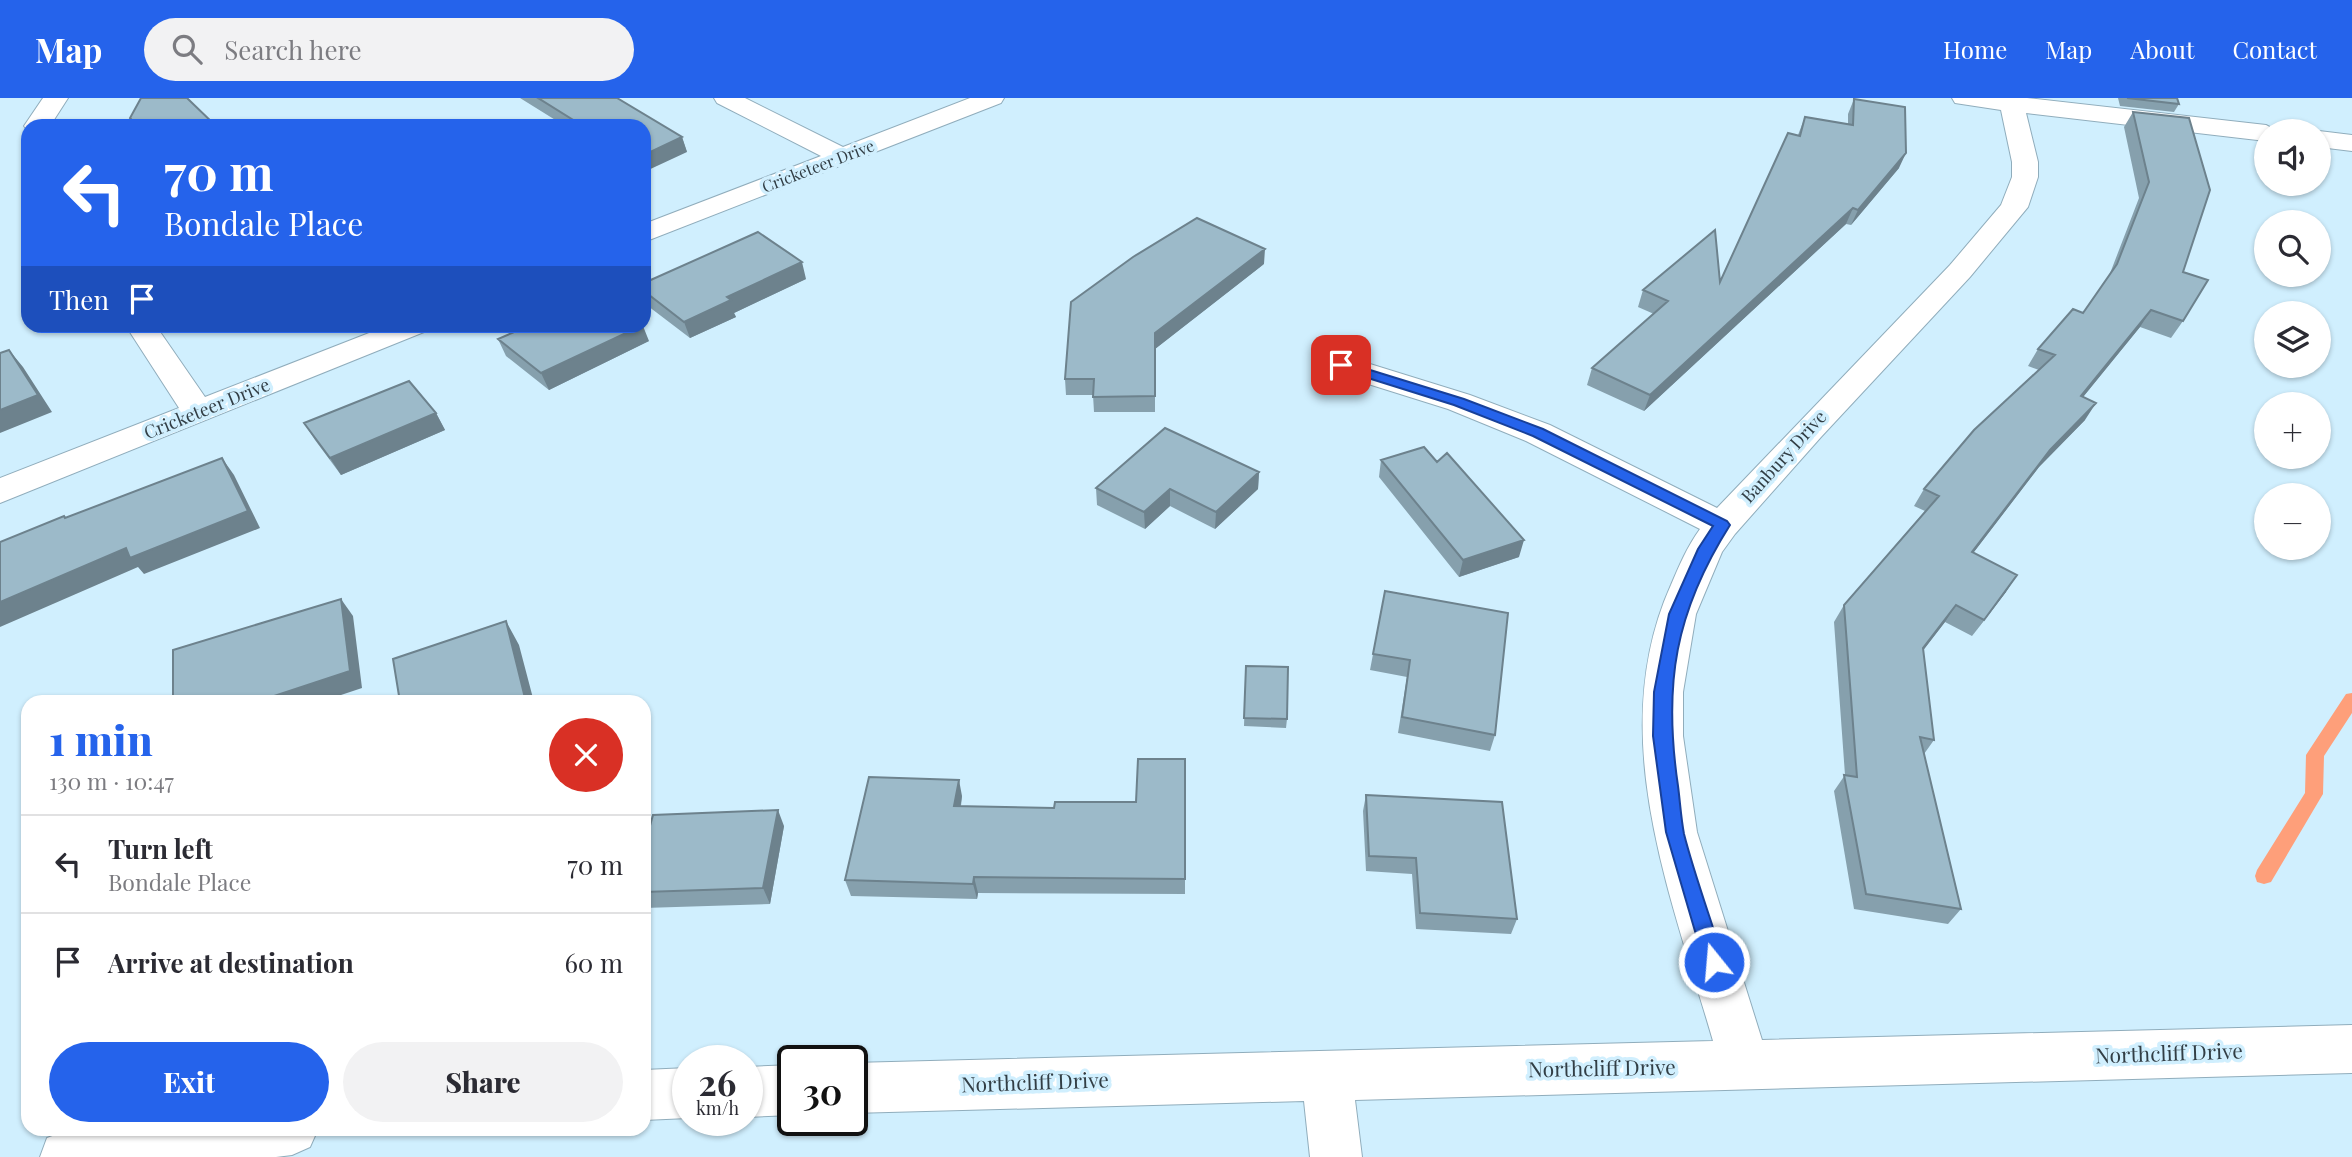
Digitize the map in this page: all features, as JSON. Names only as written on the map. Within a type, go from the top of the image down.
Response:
[{"type":"street","points":[[40,119],[56,98]]},
{"type":"street","points":[[726,98],[843,157]]},
{"type":"street","name":"Cricketeer Drive","points":[[651,231],[992,98]]},
{"type":"street","points":[[1964,98],[2254,132]]},
{"type":"street","name":"Banbury Drive","points":[[1745,1065],[1675,832],[1662,736],[1663,692],[1677,614],[1705,549],[1722,525],[2009,214],[2025,177],[2025,162],[2012,104]]},
{"type":"street","points":[[2331,140],[2352,143]]},
{"type":"street","points":[[146,333],[198,412]]},
{"type":"street","name":"Cricketeer Drive","points":[[0,491],[396,333]]},
{"type":"street","points":[[1341,365],[1459,402],[1538,433],[1722,525]]},
{"type":"street","name":"Northcliff Drive","points":[[868,1088],[2352,1049]]},
{"type":"street","points":[[1326,1074],[1336,1157]]},
{"type":"street","points":[[651,1095],[672,1094]]},
{"type":"street","points":[[90,1146],[209,1136]]},
{"type":"building","points":[[141,98],[187,98],[209,119],[131,119]]},
{"type":"building","points":[[538,98],[617,98],[682,137],[651,152],[651,119],[572,119]]},
{"type":"building","points":[[2127,98],[2177,98],[2179,104]]},
{"type":"building","points":[[1854,99],[1905,107],[1906,153],[1858,210],[1853,208],[1650,395],[1592,368],[1668,301],[1643,290],[1715,230],[1720,282],[1788,133],[1800,136],[1805,117],[1853,125]]},
{"type":"building","points":[[2133,112],[2189,118],[2210,190],[2183,272],[2208,280],[2183,321],[2151,310],[2081,396],[2096,403],[2050,450],[1972,552],[2017,575],[1984,620],[1956,605],[1923,648],[1934,740],[1920,737],[1961,909],[1866,894],[1844,775],[1857,777],[1844,605],[1939,496],[1924,489],[1974,430],[2055,355],[2038,349],[2073,309],[2083,313],[2117,264],[2149,182]]},
{"type":"building","points":[[1197,218],[1265,249],[1155,333],[1155,396],[1093,397],[1094,379],[1065,379],[1071,302],[1133,257]]},
{"type":"building","points":[[758,232],[802,262],[727,297],[731,300],[684,322],[651,296],[651,280]]},
{"type":"building","points":[[512,333],[626,333],[541,373],[498,339]]},
{"type":"building","points":[[9,350],[38,395],[0,410],[0,353]]},
{"type":"building","points":[[409,381],[436,413],[330,458],[304,423]]},
{"type":"building","points":[[1165,428],[1259,472],[1216,512],[1170,489],[1144,512],[1096,488]]},
{"type":"building","points":[[1424,447],[1437,462],[1447,453],[1524,540],[1463,560],[1381,460]]},
{"type":"building","points":[[222,458],[248,511],[130,558],[126,548],[0,602],[0,542]]},
{"type":"building","points":[[1385,591],[1508,613],[1495,735],[1402,717],[1410,660],[1373,654]]},
{"type":"building","points":[[341,599],[350,671],[277,695],[173,695],[173,650]]},
{"type":"building","points":[[506,621],[524,695],[399,695],[393,659]]},
{"type":"building","points":[[1246,666],[1288,667],[1287,719],[1244,718]]},
{"type":"building","points":[[1138,759],[1185,759],[1185,879],[974,877],[973,884],[845,880],[869,777],[959,780],[954,806],[1054,808],[1055,802],[1136,802]]},
{"type":"building","points":[[1366,795],[1502,802],[1517,919],[1420,913],[1416,858],[1369,856]]},
{"type":"building","points":[[778,810],[763,888],[651,892],[653,815]]},
{"type":"waterway","points":[[2264,876],[2314,794],[2315,755],[2352,699]]},
{"type":"route","points":[[1341,365],[1459,402],[1538,433],[1722,525],[1705,549],[1677,614],[1663,692],[1662,736],[1675,832],[1714,962]]}]
